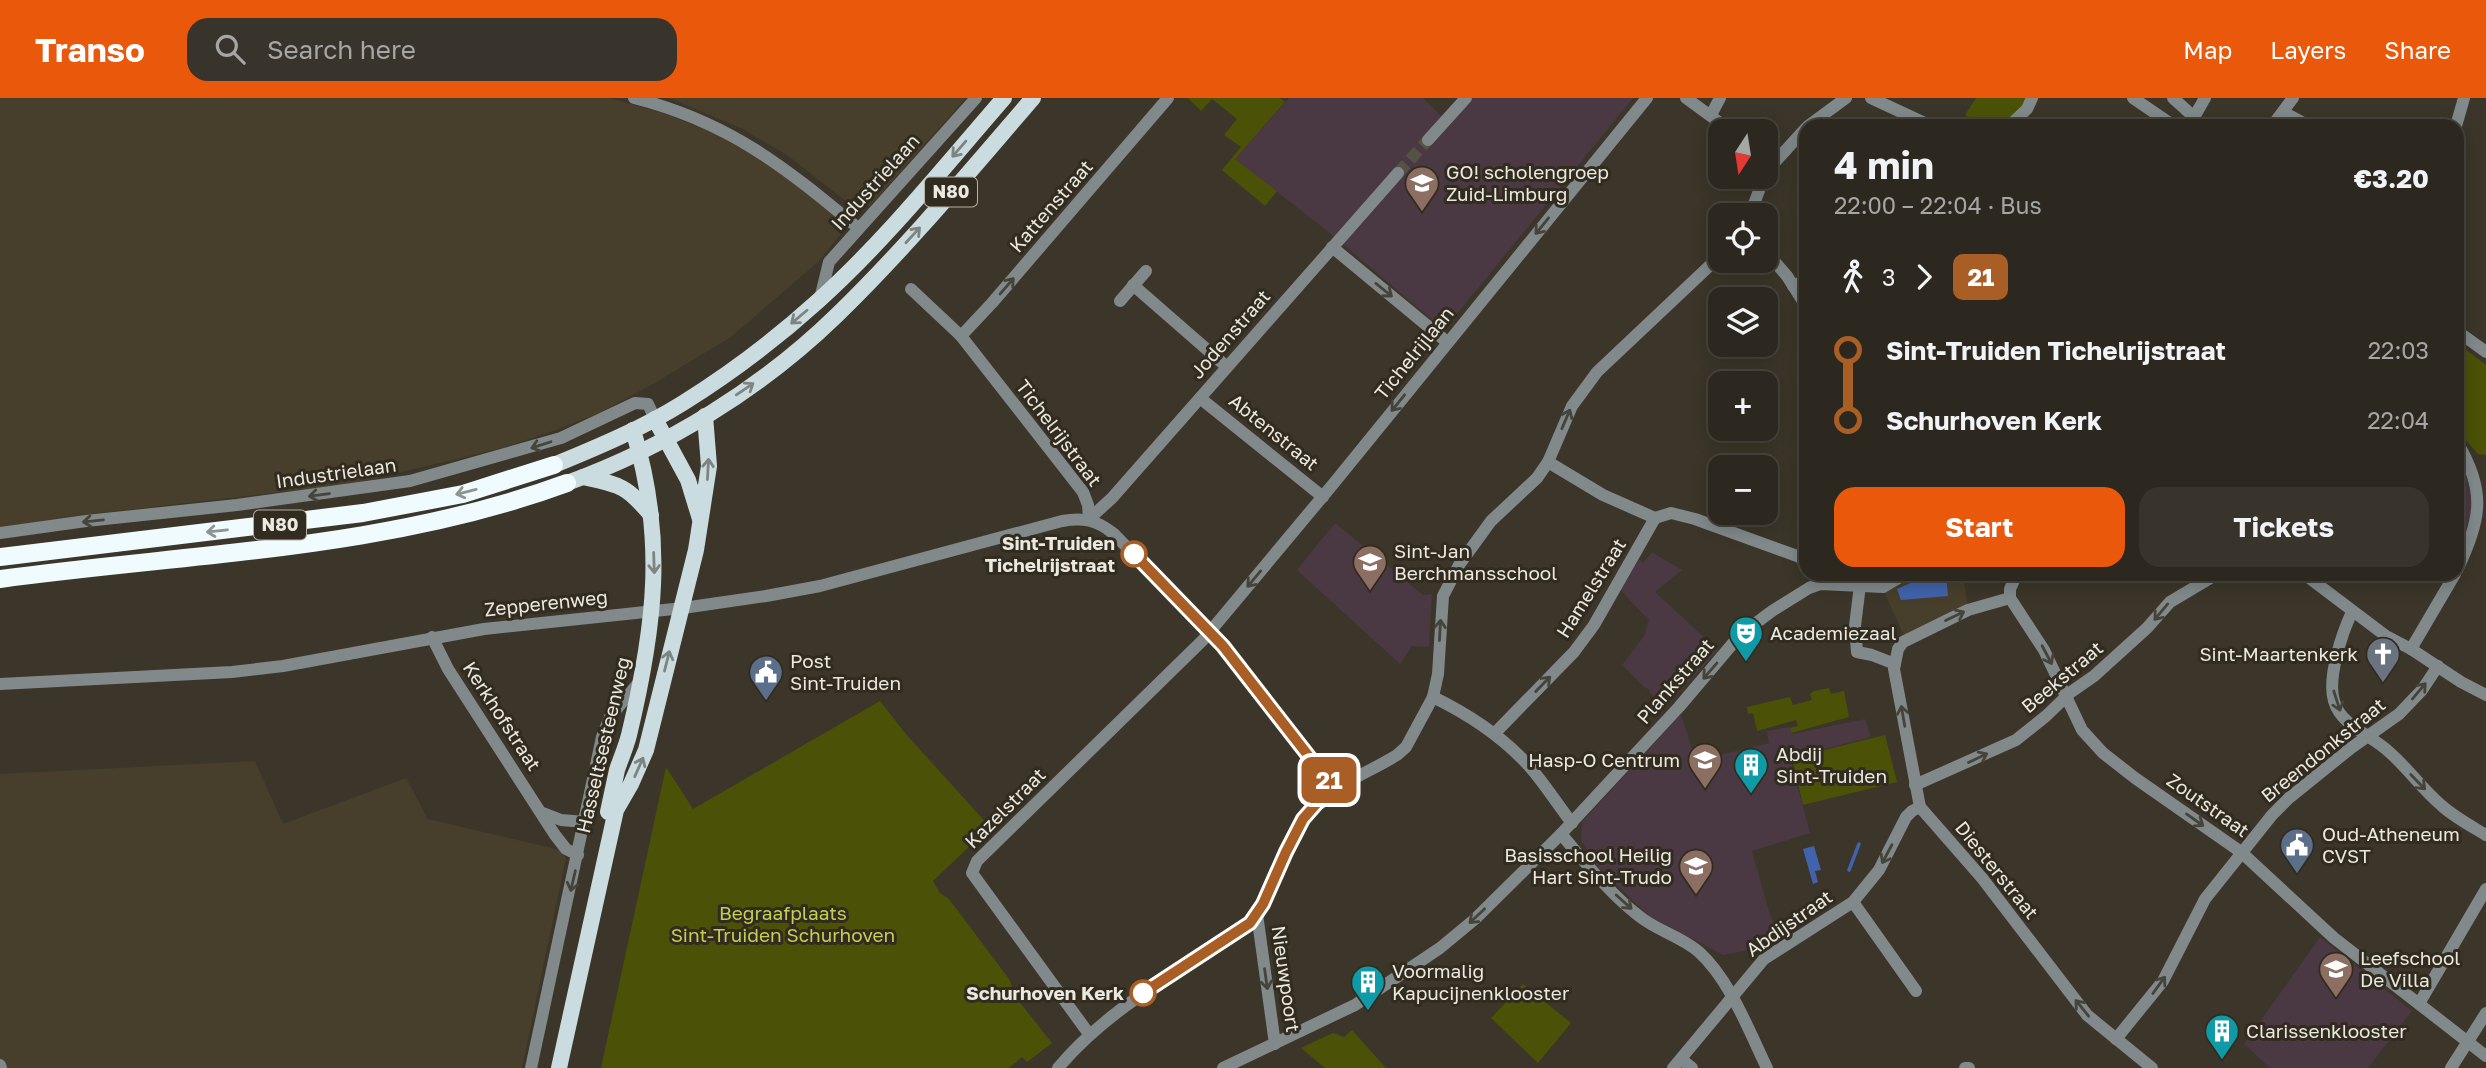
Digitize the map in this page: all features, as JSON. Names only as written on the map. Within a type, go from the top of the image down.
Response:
[{"type":"highway","name":"N80","points":[[0,557],[363,513],[463,494],[554,465]]},
{"type":"highway","name":"N80","points":[[0,579],[368,535],[444,520],[529,497],[575,480]]},
{"type":"main road","name":"N80","points":[[554,465],[655,419],[737,368],[820,300],[908,208],[1004,98]]},
{"type":"main road","name":"N80","points":[[575,480],[640,453],[705,416],[762,377],[835,317],[924,223],[1033,98]]},
{"type":"main road","name":"Hasseltsesteenweg","points":[[559,1068],[616,810],[646,750],[696,550],[709,466],[705,416]]},
{"type":"main road","name":"Hasseltsesteenweg","points":[[655,419],[692,491],[700,522]]},
{"type":"main road","name":"Hasseltsesteenweg","points":[[553,1068],[618,769],[629,736],[652,610],[655,572],[652,516],[633,430]]},
{"type":"main road","points":[[575,480],[617,484],[627,489],[652,516]]},
{"type":"street","points":[[634,98],[690,116],[753,147],[793,174],[859,228]]},
{"type":"street","name":"Industrielaan","points":[[820,300],[829,262],[976,98]]},
{"type":"street","name":"Kattenstraat","points":[[961,336],[1168,98]]},
{"type":"street","points":[[1428,140],[1466,98]]},
{"type":"street","name":"Tichelrijlaan","points":[[1209,632],[1323,497],[1647,98]]},
{"type":"street","points":[[1686,98],[1714,119]]},
{"type":"street","points":[[1710,116],[1720,98]]},
{"type":"street","points":[[1818,119],[1846,98]]},
{"type":"street","points":[[2016,119],[2027,109],[2032,98]]},
{"type":"street","points":[[2133,98],[2164,119]]},
{"type":"street","points":[[2173,98],[2190,119]]},
{"type":"street","points":[[2194,119],[2205,98]]},
{"type":"street","points":[[2278,119],[2293,98]]},
{"type":"street","points":[[2458,119],[2464,98]]},
{"type":"street","points":[[1875,100],[1916,119]]},
{"type":"street","points":[[2283,112],[2296,119]]},
{"type":"street","points":[[1778,160],[1799,136]]},
{"type":"street","name":"Jodenstraat","points":[[1089,519],[1112,498],[1398,173]]},
{"type":"street","points":[[1332,247],[1447,342]]},
{"type":"street","points":[[1778,266],[1799,295]]},
{"type":"street","name":"Nieuwpoort","points":[[1275,1044],[1256,914],[1303,819],[1317,803],[1335,790],[1406,747],[1433,697],[1438,674],[1441,608],[1448,585],[1484,529],[1537,478],[1548,462],[1572,406],[1597,372],[1708,268]]},
{"type":"street","points":[[1121,301],[1146,271]]},
{"type":"street","points":[[1793,286],[1799,283]]},
{"type":"street","points":[[1133,285],[1227,367]]},
{"type":"street","name":"Tichelrijstraat","points":[[911,289],[961,336],[1083,492],[1089,519],[1103,524],[1114,534],[1231,656],[1335,790]]},
{"type":"street","points":[[2464,336],[2486,352]]},
{"type":"street","name":"Abtenstraat","points":[[1200,398],[1323,497]]},
{"type":"street","name":"Industrielaan","points":[[0,533],[263,502],[410,481],[561,438],[635,403],[648,404],[655,419]]},
{"type":"street","points":[[2464,450],[2481,477],[2484,500],[2464,555]]},
{"type":"street","points":[[1548,462],[1603,495],[1655,518],[1671,513],[1799,556]]},
{"type":"street","name":"Hamelstraat","points":[[1495,733],[1574,653],[1594,625],[1655,518]]},
{"type":"street","name":"Zepperenweg","points":[[0,684],[232,672],[283,666],[484,629],[682,608],[820,586],[1062,521],[1089,519]]},
{"type":"street","name":"Plankstraat","points":[[1223,1068],[1242,1065],[1275,1044],[1355,1005],[1440,948],[1475,919],[1572,823],[1679,707],[1740,635],[1810,587],[1814,581]]},
{"type":"street","name":"Plankstraat","points":[[1831,581],[1883,587],[1893,581]]},
{"type":"street","points":[[1860,585],[1855,626],[1857,652],[1896,660],[1903,642],[1968,610],[2010,598],[2014,581]]},
{"type":"street","name":"Beekstraat","points":[[1915,785],[2016,740],[2118,655],[2170,602],[2205,581]]},
{"type":"street","points":[[2314,581],[2386,636],[2486,695]]},
{"type":"street","points":[[2411,649],[2451,581]]},
{"type":"street","name":"Zoutstraat","points":[[2010,598],[2044,650],[2082,730],[2103,753],[2241,852],[2325,930],[2486,1056]]},
{"type":"street","points":[[2351,612],[2334,669],[2334,702],[2346,721],[2360,732],[2369,734],[2390,752],[2440,805],[2486,835]]},
{"type":"street","name":"Kazelstraat","points":[[1088,1034],[972,873],[977,861],[1195,649],[1209,632]]},
{"type":"street","name":"Kerkhofstraat","points":[[432,637],[448,669],[566,849],[578,855]]},
{"type":"street","name":"Diesterstraat","points":[[1896,660],[1920,807],[1982,878],[2087,1015],[2152,1068]]},
{"type":"street","name":"Breendonkstraat","points":[[2116,1039],[2163,981],[2205,899],[2241,852],[2289,798],[2399,713],[2421,690],[2438,666]]},
{"type":"street","points":[[531,1068],[602,737],[610,716],[640,681]]},
{"type":"street","points":[[1433,697],[1466,713],[1495,733],[1530,767],[1572,823]]},
{"type":"street","name":"Abdijstraat","points":[[1677,1064],[1764,959],[1853,902],[1879,870],[1906,817],[1920,807]]},
{"type":"street","points":[[543,813],[561,820],[585,822]]},
{"type":"street","points":[[1561,834],[1596,877],[1641,918],[1700,953],[1732,997],[1767,1068]]},
{"type":"street","points":[[2424,1006],[2486,889]]},
{"type":"street","points":[[1853,902],[1916,991]]},
{"type":"street","points":[[1058,1068],[1088,1034],[1143,993],[1250,923],[1256,914]]},
{"type":"street","points":[[2451,1068],[2486,1013]]},
{"type":"street","points":[[1677,1064],[1692,1068]]},
{"type":"shaded area","points":[[0,98],[609,98],[663,113],[720,135],[786,175],[835,214],[840,235],[818,262],[731,337],[599,413],[556,430],[502,448],[352,484],[65,517],[0,529]]},
{"type":"shaded area","points":[[669,98],[966,98],[870,206],[852,206],[787,155],[743,129]]},
{"type":"shaded area","name":"GO! scholengroep Zuid-Limburg","points":[[1289,98],[1423,98],[1441,116],[1439,119],[1472,98],[1633,98],[1448,325],[1436,323],[1331,234],[1235,159]]},
{"type":"shaded area","points":[[2464,465],[2474,509],[2464,538]]},
{"type":"shaded area","name":"Sint-Jan Berchmansschool","points":[[1335,523],[1423,595],[1432,594],[1429,647],[1412,646],[1400,664],[1297,570]]},
{"type":"shaded area","name":"Hasp-O Centrum","points":[[1652,552],[1682,570],[1655,592],[1718,650],[1665,708],[1650,690],[1622,665],[1644,636],[1649,620],[1620,590],[1637,557],[1643,563]]},
{"type":"shaded area","points":[[1964,581],[1969,613],[1907,642],[1880,583]]},
{"type":"shaded area","name":"Hasp-O Centrum","points":[[1681,714],[1694,755],[1718,748],[1720,755],[1769,743],[1767,731],[1789,727],[1792,734],[1865,719],[1871,737],[1790,758],[1810,833],[1752,851],[1770,915],[1782,936],[1764,947],[1723,955],[1649,916],[1596,865],[1581,840],[1582,822]]},
{"type":"shaded area","points":[[255,761],[283,824],[406,778],[428,819],[560,850],[566,858],[522,1068],[0,1068],[0,774]]},
{"type":"shaded area","name":"Leefschool De Villa","points":[[2320,937],[2412,1011],[2368,1068],[2270,1068],[2244,1044]]},
{"type":"green space","points":[[1188,98],[1280,98],[1285,102],[1235,159],[1277,191],[1265,206],[1222,170],[1241,147],[1224,135],[1237,119],[1212,99],[1201,111]]},
{"type":"green space","points":[[1976,98],[2039,98],[2027,119],[1970,119],[1965,115]]},
{"type":"green space","points":[[2464,348],[2486,365],[2486,455],[2478,454],[2464,438]]},
{"type":"green space","points":[[1829,688],[1831,694],[1844,691],[1849,717],[1791,733],[1790,728],[1798,726],[1796,720],[1757,731],[1753,713],[1748,714],[1747,707],[1790,697],[1793,705],[1812,700],[1810,694],[1814,691]]},
{"type":"green space","name":"Begraafplaats Sint-Truiden Schurhoven","points":[[880,701],[905,733],[990,827],[933,881],[1009,979],[1017,999],[1052,1043],[1027,1062],[1022,1057],[1009,1068],[601,1068],[666,767],[693,809]]},
{"type":"green space","points":[[1885,735],[1897,782],[1803,805],[1792,758]]},
{"type":"green space","points":[[1523,984],[1571,1023],[1538,1063],[1491,1018]]},
{"type":"green space","points":[[1352,1030],[1386,1068],[1325,1068],[1301,1048],[1333,1033],[1344,1037]]},
{"type":"water","points":[[1915,581],[1947,581],[1948,596],[1901,600],[1897,589]]},
{"type":"water","points":[[1814,846],[1821,870],[1815,871],[1818,882],[1813,884],[1803,849]]},
{"type":"waterway","points":[[1849,870],[1859,844]]},
{"type":"tunnel","points":[[1398,173],[1428,140]]},
{"type":"bus line","name":"21","points":[[1134,554],[1223,646],[1335,790],[1317,803],[1303,819],[1263,904],[1250,923],[1143,993]]},
{"type":"place","name":"GO! scholengroep Zuid-Limburg","points":[[1422,213]]},
{"type":"place","name":"Sint-Truiden Tichelrijstraat","points":[[1134,554]]},
{"type":"place","name":"Sint-Jan Berchmansschool","points":[[1370,592]]},
{"type":"place","name":"Academiezaal","points":[[1746,663]]},
{"type":"place","name":"Sint-Maartenkerk","points":[[2383,684]]},
{"type":"place","name":"Post Sint-Truiden","points":[[766,702]]},
{"type":"place","name":"Hasp-O Centrum","points":[[1705,790]]},
{"type":"place","name":"Abdij Sint-Truiden","points":[[1751,795]]},
{"type":"place","name":"Oud-Atheneum CVST","points":[[2297,875]]},
{"type":"place","name":"Basisschool Heilig Hart Sint-Trudo","points":[[1696,896]]},
{"type":"place","name":"Schurhoven Kerk","points":[[1143,993]]},
{"type":"place","name":"Leefschool De Villa","points":[[2336,999]]},
{"type":"place","name":"Voormalig Kapucijnenklooster","points":[[1368,1012]]},
{"type":"place","name":"Clarissenklooster","points":[[2222,1061]]}]
